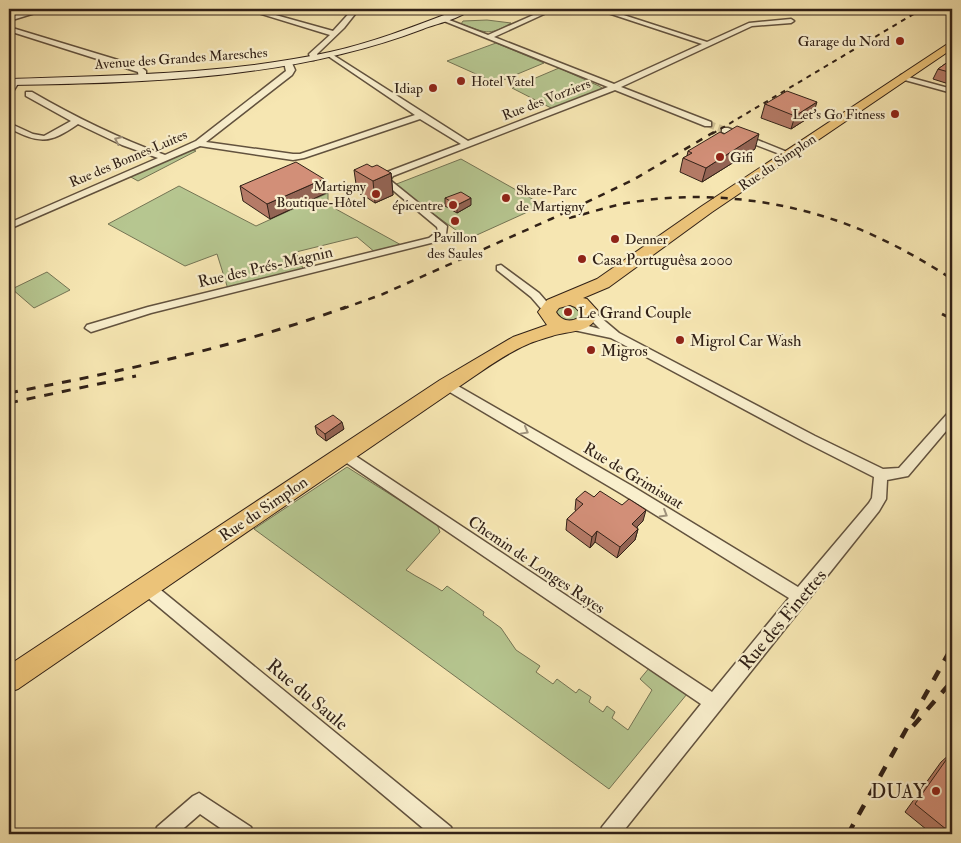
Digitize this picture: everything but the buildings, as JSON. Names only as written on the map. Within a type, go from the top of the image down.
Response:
[{"type":"main road","name":"Avenue des Grandes Maresches","points":[[12,82],[216,72],[288,63],[330,55],[386,39],[467,9]]},
{"type":"main road","name":"Rue du Simplon","points":[[9,680],[343,454],[447,385],[519,341],[555,306],[604,283],[707,209],[952,44]]},
{"type":"main road","name":"Rue du Simplon","points":[[519,341],[586,321],[593,297],[604,283]]},
{"type":"main road","points":[[568,326],[552,320],[555,306],[579,302],[588,311]]},
{"type":"street","points":[[9,19],[45,9]]},
{"type":"street","points":[[248,9],[335,34]]},
{"type":"street","points":[[314,58],[313,54],[335,34],[356,9],[362,9]]},
{"type":"street","points":[[490,36],[552,9]]},
{"type":"street","points":[[599,9],[708,44]]},
{"type":"street","points":[[442,19],[490,36],[708,124]]},
{"type":"street","name":"Rue des Vorziers","points":[[443,232],[442,226],[389,184],[386,179],[390,174],[614,87],[753,23],[791,21]]},
{"type":"street","points":[[9,29],[140,70],[142,77]]},
{"type":"street","points":[[330,55],[421,116],[468,144]]},
{"type":"street","name":"Rue des Bonnes Luites","points":[[9,226],[199,142],[289,73],[291,69],[288,63]]},
{"type":"street","points":[[904,76],[952,91]]},
{"type":"street","points":[[9,91],[12,82]]},
{"type":"street","points":[[29,94],[125,143],[164,157]]},
{"type":"street","points":[[199,142],[293,157],[421,116]]},
{"type":"street","points":[[9,124],[37,140],[44,140],[52,138],[77,120]]},
{"type":"street","points":[[725,130],[788,154]]},
{"type":"street","name":"Rue des Prés-Magnin","points":[[91,328],[148,310],[432,240],[443,232]]},
{"type":"street","points":[[501,268],[535,295],[555,306]]},
{"type":"street","points":[[535,295],[555,306]]},
{"type":"street","points":[[588,311],[615,336],[810,439],[881,474],[891,475],[903,472],[952,416]]},
{"type":"street","points":[[568,326],[615,336]]},
{"type":"street","name":"Rue de Grimisuat","points":[[447,385],[626,490],[801,598]]},
{"type":"street","name":"Chemin de Longes Rayes","points":[[343,454],[712,702]]},
{"type":"street","name":"Rue des Finettes","points":[[609,834],[712,702],[801,598],[874,507],[879,498],[881,474]]},
{"type":"street","name":"Rue du Saule","points":[[146,587],[444,834]]},
{"type":"street","points":[[164,834],[198,802],[244,834]]},
{"type":"green space","points":[[487,20],[511,23],[491,32],[461,24],[463,21]]},
{"type":"green space","points":[[496,43],[544,63],[496,83],[447,61]]},
{"type":"green space","points":[[559,68],[602,88],[553,109],[512,88]]},
{"type":"green space","points":[[189,148],[196,151],[138,181],[129,176]]},
{"type":"green space","points":[[461,159],[543,205],[468,239],[394,185]]},
{"type":"green space","points":[[179,186],[256,226],[328,193],[328,203],[334,208],[403,246],[376,253],[357,237],[296,252],[304,271],[228,289],[217,254],[185,266],[108,224]]},
{"type":"green space","points":[[47,272],[70,290],[34,308],[12,289]]},
{"type":"green space","points":[[570,304],[580,309],[581,315],[578,318],[568,320],[558,315],[556,312],[557,307]]},
{"type":"green space","points":[[347,467],[437,524],[440,532],[406,570],[442,591],[447,586],[484,612],[483,615],[501,628],[516,650],[540,666],[536,672],[553,684],[557,679],[576,693],[579,689],[591,697],[589,702],[603,712],[607,706],[615,712],[612,718],[628,730],[652,690],[640,679],[650,667],[687,694],[609,789],[254,529]]},
{"type":"waterway","points":[[23,13],[39,9]]},
{"type":"tunnel","points":[[708,124],[725,130]]},
{"type":"railway","points":[[712,134],[922,9]]},
{"type":"railway","points":[[342,309],[383,294],[633,180],[714,132]]},
{"type":"railway","points":[[569,218],[617,205],[679,197],[711,197],[775,204],[806,211],[866,232],[910,254],[952,279]]},
{"type":"railway","points":[[9,393],[179,357],[263,334],[346,307]]},
{"type":"railway","points":[[942,314],[952,319]]},
{"type":"railway","points":[[9,403],[136,376]]},
{"type":"railway","points":[[848,834],[952,647]]},
{"type":"railway","points":[[913,726],[952,681]]},
{"type":"place","name":"Garage du Nord","points":[[900,41]]},
{"type":"place","name":"Hotel Vatel","points":[[461,81]]},
{"type":"place","name":"Idiap","points":[[433,88]]},
{"type":"place","name":"Let's Go Fitness","points":[[895,114]]},
{"type":"place","name":"Gifi","points":[[720,157]]},
{"type":"place","name":"Martigny Boutique-Hôtel","points":[[376,194]]},
{"type":"place","name":"Skate-Parc de Martigny","points":[[506,198]]},
{"type":"place","name":"épicentre","points":[[453,205]]},
{"type":"place","name":"Pavillon des Saules","points":[[455,221]]},
{"type":"place","name":"Denner","points":[[615,239]]},
{"type":"place","name":"Casa Portuguêsa 2000","points":[[582,259]]},
{"type":"place","name":"Le Grand Couple","points":[[568,312]]},
{"type":"place","name":"Migrol Car Wash","points":[[680,340]]},
{"type":"place","name":"Migros","points":[[591,350]]},
{"type":"place","name":"DUAY","points":[[936,791]]}]
